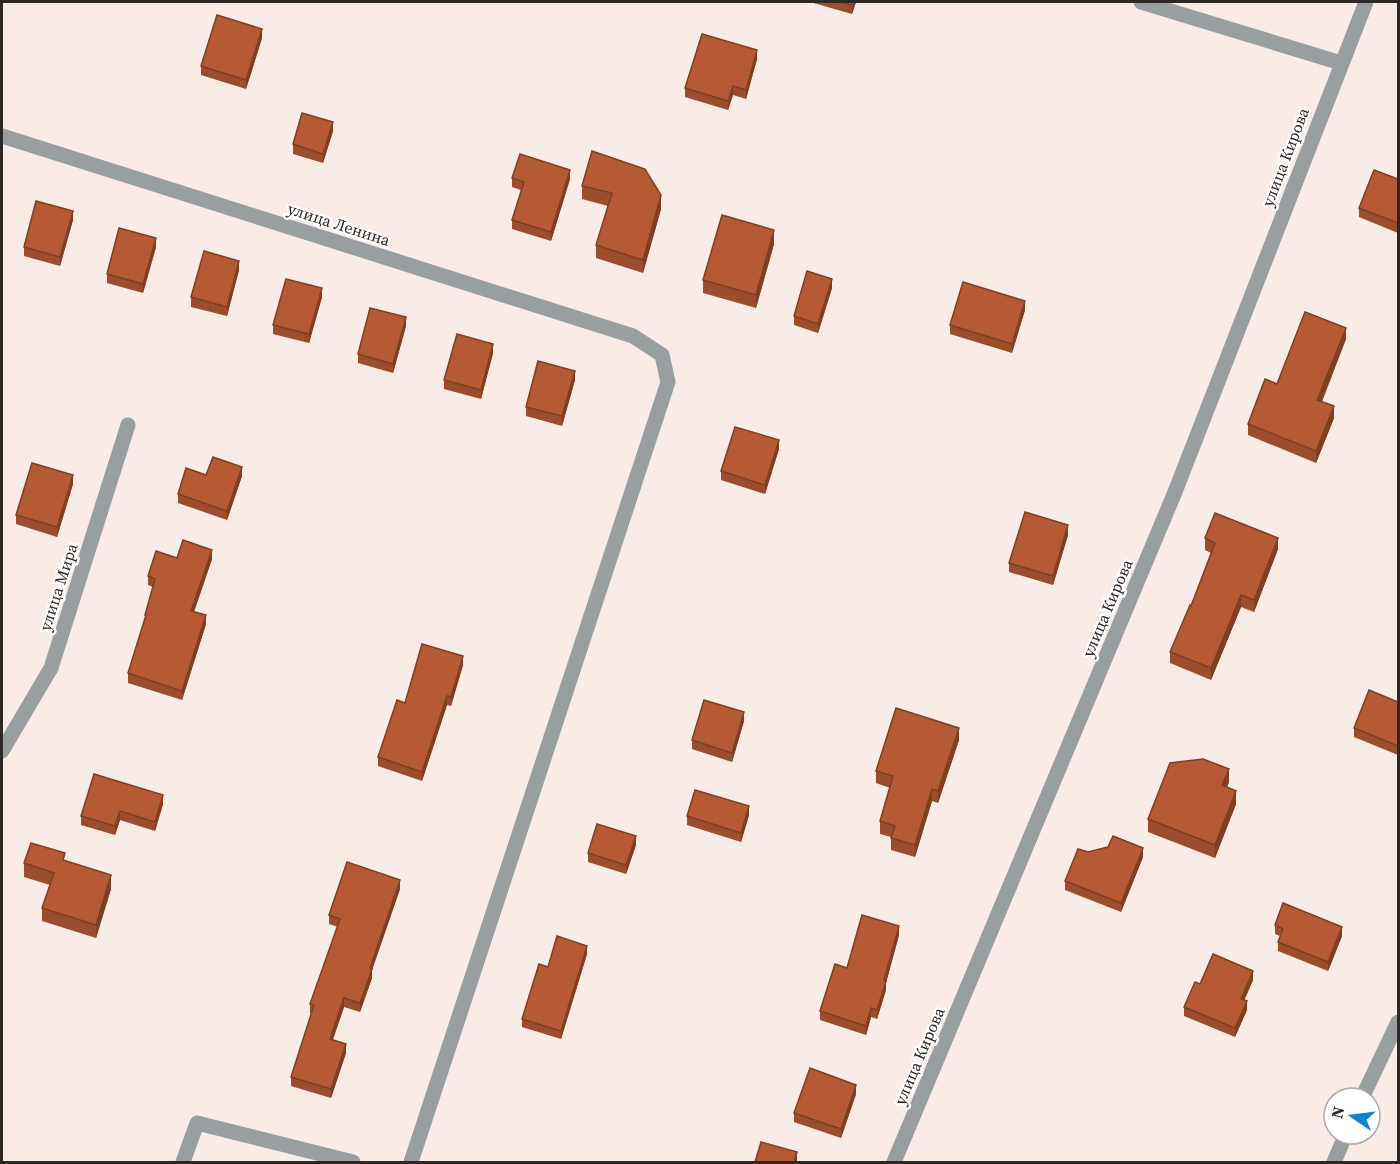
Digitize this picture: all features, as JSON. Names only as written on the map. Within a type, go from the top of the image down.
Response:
[{"type":"street","points":[[1141,2],[1341,63]]},
{"type":"street","name":"улица Кирова","points":[[894,1162],[1175,492],[1366,2]]},
{"type":"street","name":"улица Ленина","points":[[2,136],[633,336],[662,355],[668,382],[411,1162]]},
{"type":"street","name":"улица Мира","points":[[2,751],[51,668],[128,425]]},
{"type":"street","points":[[1368,1086],[1398,1022]]},
{"type":"street","points":[[183,1162],[197,1124],[353,1162]]},
{"type":"street","points":[[1334,1162],[1341,1146]]},
{"type":"building","points":[[217,15],[262,29],[246,80],[201,66]]},
{"type":"building","points":[[702,34],[757,50],[746,90],[733,86],[728,101],[685,88]]},
{"type":"building","points":[[302,113],[333,122],[323,154],[293,144]]},
{"type":"building","points":[[592,151],[645,169],[661,195],[643,260],[596,245],[612,193],[582,186]]},
{"type":"building","points":[[520,154],[570,170],[551,232],[512,220],[524,182],[512,178]]},
{"type":"building","points":[[1374,170],[1398,179],[1398,223],[1359,208]]},
{"type":"building","points":[[36,201],[73,211],[60,257],[24,247]]},
{"type":"building","points":[[722,215],[774,230],[756,295],[703,280]]},
{"type":"building","points":[[119,228],[156,238],[143,284],[107,274]]},
{"type":"building","points":[[204,251],[239,261],[227,307],[191,297]]},
{"type":"building","points":[[807,271],[832,279],[818,324],[794,316]]},
{"type":"building","points":[[286,279],[322,288],[309,334],[273,325]]},
{"type":"building","points":[[963,282],[1025,301],[1012,344],[950,325]]},
{"type":"building","points":[[370,308],[406,317],[393,364],[358,354]]},
{"type":"building","points":[[1305,312],[1346,328],[1317,400],[1334,406],[1316,451],[1248,424],[1265,379],[1277,384]]},
{"type":"building","points":[[457,334],[493,344],[481,390],[444,380]]},
{"type":"building","points":[[538,361],[575,371],[562,416],[526,407]]},
{"type":"building","points":[[735,427],[779,440],[765,485],[721,471]]},
{"type":"building","points":[[213,457],[242,467],[227,511],[178,494],[186,468],[206,475]]},
{"type":"building","points":[[32,463],[73,475],[57,527],[16,515]]},
{"type":"building","points":[[1025,512],[1068,525],[1053,576],[1009,563]]},
{"type":"building","points":[[1215,513],[1278,538],[1254,600],[1241,595],[1211,668],[1170,652],[1191,606],[1215,543],[1205,538]]},
{"type":"building","points":[[183,540],[212,550],[191,611],[206,615],[182,691],[128,673],[155,579],[148,576],[156,551],[177,558]]},
{"type":"building","points":[[422,644],[463,656],[451,697],[447,696],[422,772],[378,757],[397,700],[405,703]]},
{"type":"building","points":[[1369,690],[1398,702],[1398,746],[1354,728]]},
{"type":"building","points":[[704,700],[744,712],[732,753],[692,740]]},
{"type":"building","points":[[896,708],[959,728],[938,791],[932,789],[915,845],[891,838],[895,826],[880,821],[893,776],[876,771]]},
{"type":"building","points":[[1203,759],[1229,769],[1222,785],[1236,791],[1215,845],[1148,819],[1170,763]]},
{"type":"building","points":[[94,774],[163,795],[155,822],[120,811],[115,826],[81,816]]},
{"type":"building","points":[[695,790],[749,806],[741,833],[687,816]]},
{"type":"building","points":[[597,824],[636,836],[626,865],[588,853]]},
{"type":"building","points":[[1113,836],[1143,848],[1121,903],[1065,881],[1078,849],[1088,852],[1108,847]]},
{"type":"building","points":[[31,843],[65,853],[63,860],[111,875],[96,925],[42,908],[54,873],[24,863]]},
{"type":"building","points":[[347,862],[400,880],[360,1003],[344,998],[330,1039],[346,1044],[331,1089],[291,1077],[314,1005],[310,1004],[340,919],[329,915]]},
{"type":"building","points":[[1283,903],[1342,927],[1328,962],[1278,942],[1283,929],[1275,925]]},
{"type":"building","points":[[862,915],[899,926],[877,1010],[871,1008],[866,1026],[820,1011],[835,964],[847,968]]},
{"type":"building","points":[[557,936],[587,946],[561,1031],[522,1019],[539,964],[548,967]]},
{"type":"building","points":[[1213,954],[1253,971],[1241,999],[1247,1001],[1235,1028],[1184,1007],[1195,982],[1200,984]]},
{"type":"building","points":[[810,1068],[856,1085],[841,1129],[794,1113]]},
{"type":"building","points":[[761,1142],[797,1152],[794,1162],[755,1162]]}]
